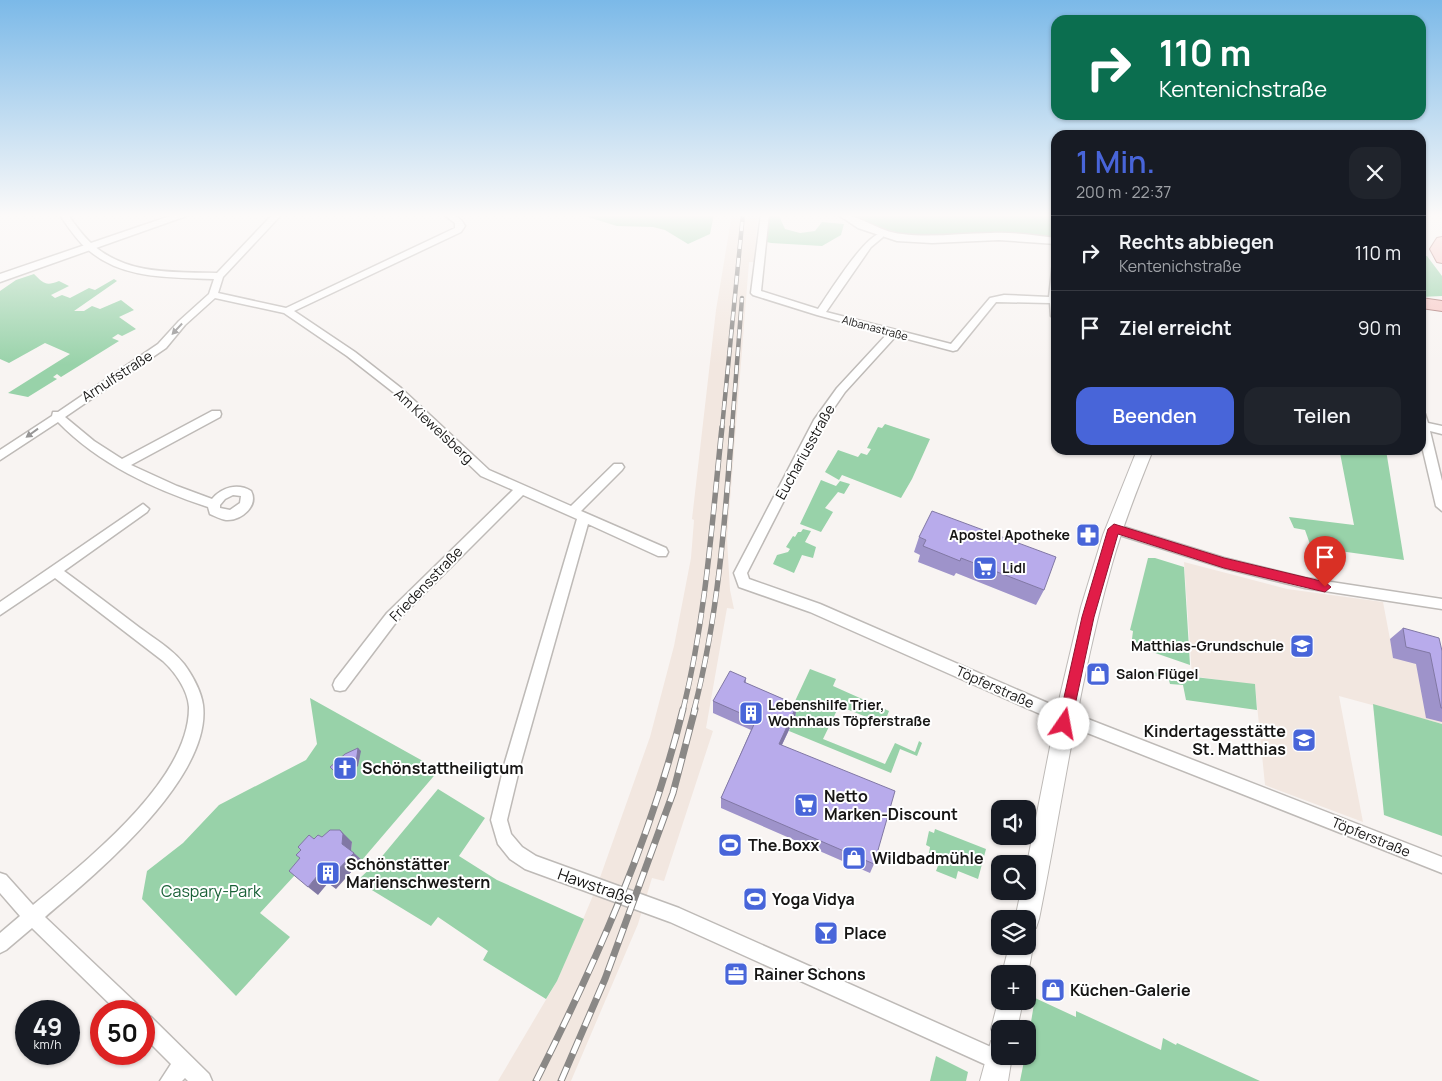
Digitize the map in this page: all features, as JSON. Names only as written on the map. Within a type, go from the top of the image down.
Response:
[{"type":"main road","points":[[1426,302],[1442,300]]},
{"type":"main road","points":[[1426,303],[1442,306]]},
{"type":"main road","points":[[1426,312],[1442,314]]},
{"type":"main road","points":[[1029,910],[1066,717],[1088,617],[1114,529],[1143,455]]},
{"type":"street","points":[[0,278],[39,264]]},
{"type":"street","points":[[114,264],[131,270],[164,275],[219,276]]},
{"type":"street","name":"Arnulfstraße","points":[[0,456],[57,416],[153,354],[213,295],[219,276],[230,264]]},
{"type":"street","points":[[287,311],[385,264]]},
{"type":"street","name":"Albanastraße","points":[[759,264],[756,293],[820,313],[953,348],[993,300],[1004,298],[1051,300]]},
{"type":"street","points":[[820,313],[854,264]]},
{"type":"street","name":"Am Kiewelsberg","points":[[213,295],[287,311],[351,354],[397,390],[485,473],[577,516],[662,552]]},
{"type":"street","name":"Euchariusstraße","points":[[744,583],[740,573],[818,423],[841,390],[893,333]]},
{"type":"street","points":[[123,464],[216,414]]},
{"type":"street","points":[[57,416],[70,429],[99,451],[170,490],[214,504]]},
{"type":"street","points":[[1426,424],[1442,430]]},
{"type":"street","points":[[1426,440],[1442,506]]},
{"type":"street","points":[[577,516],[618,467]]},
{"type":"street","name":"Friedensstraße","points":[[340,685],[392,618],[521,490]]},
{"type":"street","points":[[0,609],[143,508]]},
{"type":"street","name":"Hawstraße","points":[[577,516],[513,762],[500,820],[504,838],[516,853],[531,864],[674,914],[991,1061]]},
{"type":"street","points":[[1114,529],[1224,563],[1305,583],[1442,604]]},
{"type":"street","points":[[0,944],[131,828],[161,793],[184,755],[195,721],[196,707],[193,692],[181,671],[164,654],[55,570]]},
{"type":"street","name":"Töpferstraße","points":[[744,583],[815,608],[1066,717],[1442,866]]},
{"type":"street","points":[[0,881],[32,916],[119,1000]]},
{"type":"street","points":[[155,1035],[202,1081]]},
{"type":"street","points":[[170,1081],[184,1064]]},
{"type":"shaded area","points":[[724,264],[749,264],[727,539],[730,590],[734,609],[727,608],[706,728],[713,731],[664,881],[652,878],[638,924],[571,1081],[498,1081],[557,981],[597,886],[650,737],[674,646],[691,558],[694,520],[692,519],[716,310]]},
{"type":"shaded area","name":"Matthias-Grundschule","points":[[1184,562],[1287,589],[1383,602],[1390,639],[1442,653],[1442,724],[1339,696],[1363,822],[1265,785],[1255,685],[1192,676]]},
{"type":"green space","points":[[1426,264],[1433,264],[1442,276],[1442,296],[1426,297]]},
{"type":"green space","points":[[34,274],[45,283],[59,281],[69,286],[51,295],[55,298],[62,295],[70,298],[89,288],[95,290],[114,279],[117,281],[74,311],[84,311],[92,306],[100,309],[121,300],[134,310],[119,317],[136,329],[122,336],[118,334],[112,338],[119,341],[61,377],[57,374],[53,377],[57,379],[28,397],[8,393],[70,354],[45,343],[9,363],[0,359],[0,291],[16,280]]},
{"type":"green space","points":[[885,424],[930,439],[901,498],[842,475],[839,480],[825,472],[838,450],[858,457],[861,453],[867,455],[871,449],[867,448],[878,427],[882,428]]},
{"type":"green space","points":[[1340,455],[1387,455],[1404,560],[1311,547],[1305,530],[1294,528],[1289,517],[1354,525]]},
{"type":"green space","points":[[821,480],[836,486],[840,481],[850,484],[844,494],[838,492],[825,508],[833,512],[821,532],[800,524]]},
{"type":"green space","points":[[803,529],[811,531],[805,542],[816,547],[813,558],[802,555],[794,573],[773,564],[777,555],[788,552],[790,549],[786,547],[793,536],[795,537]]},
{"type":"green space","points":[[1148,558],[1155,558],[1184,567],[1190,665],[1135,646],[1136,640],[1132,639],[1133,631],[1130,630]]},
{"type":"green space","points":[[810,669],[836,679],[833,686],[889,711],[884,724],[839,706],[823,739],[885,764],[895,743],[915,752],[919,741],[922,743],[917,756],[900,749],[891,773],[789,731],[795,717],[789,714]]},
{"type":"green space","points":[[1151,672],[1255,684],[1257,710],[1186,700],[1183,685],[1170,684],[1168,677],[1152,676]]},
{"type":"green space","name":"Caspary-Park","points":[[310,698],[439,770],[362,860],[351,851],[352,842],[306,863],[260,913],[290,937],[236,996],[142,899],[147,871],[183,843],[219,805],[306,760],[317,744]]},
{"type":"green space","points":[[1373,704],[1442,724],[1442,836],[1384,815]]},
{"type":"green space","points":[[438,789],[485,818],[459,856],[497,880],[584,919],[557,981],[546,999],[483,960],[488,951],[438,917],[431,926],[357,881],[379,860]]},
{"type":"green space","points":[[935,829],[986,849],[978,879],[958,871],[956,879],[936,871],[939,863],[928,858],[930,847],[926,845],[929,831],[934,833]]},
{"type":"green space","points":[[1036,998],[1076,1017],[1076,1011],[1161,1050],[1163,1038],[1176,1045],[1177,1043],[1260,1081],[1020,1081],[1023,1065],[1036,1065],[1036,1020],[1031,1020],[1033,1010],[1036,1010]]},
{"type":"green space","points":[[936,1056],[968,1072],[966,1081],[930,1081]]},
{"type":"building","points":[[932,511],[1056,557],[1044,590],[961,558],[960,561],[923,546],[926,540],[919,537]]},
{"type":"building","points":[[1403,628],[1439,638],[1442,651],[1442,708],[1430,653],[1406,647]]},
{"type":"building","name":"Netto Marken-Discount","points":[[730,671],[746,678],[744,682],[797,705],[779,744],[895,791],[874,864],[721,798],[756,720],[713,701]]},
{"type":"building","name":"Schönstattheiligtum","points":[[358,748],[356,763],[340,777],[330,767],[345,754]]},
{"type":"building","name":"Schönstätter Marienschwestern","points":[[330,830],[340,830],[343,834],[342,844],[354,853],[326,882],[318,875],[308,887],[289,871],[300,858],[296,855],[301,850],[298,847],[309,835],[314,839],[318,835],[322,837]]},
{"type":"railway","points":[[722,428],[738,264]]},
{"type":"railway","points":[[732,428],[742,298]]},
{"type":"railway","points":[[683,710],[703,604],[722,427]]},
{"type":"railway","points":[[694,710],[715,605],[732,427]]},
{"type":"railway","points":[[536,1081],[580,991],[620,899],[655,805],[683,709]]},
{"type":"railway","points":[[561,1081],[605,979],[673,793],[695,709]]},
{"type":"place","name":"Apostel Apotheke","points":[[1088,535]]},
{"type":"place","name":"Lidl","points":[[985,568]]},
{"type":"place","name":"Matthias-Grundschule","points":[[1302,646]]},
{"type":"place","name":"Salon Flügel","points":[[1098,674]]},
{"type":"place","name":"Lebenshilfe Trier, Wohnhaus Töpferstraße","points":[[751,713]]},
{"type":"place","name":"Kindertagesstätte St. Matthias","points":[[1304,740]]},
{"type":"place","name":"Schönstattheiligtum","points":[[345,768]]},
{"type":"place","name":"Netto Marken-Discount","points":[[806,805]]},
{"type":"place","name":"The.Boxx","points":[[730,845]]},
{"type":"place","name":"Wildbadmühle","points":[[854,858]]},
{"type":"place","name":"Schönstätter Marienschwestern","points":[[328,873]]},
{"type":"place","name":"Yoga Vidya","points":[[755,899]]},
{"type":"place","name":"Place","points":[[826,933]]},
{"type":"place","name":"Rainer Schons","points":[[736,974]]},
{"type":"place","name":"Küchen-Galerie","points":[[1053,990]]},
{"type":"route","points":[[1064,724],[1088,617],[1114,529],[1224,563],[1325,587]]}]
